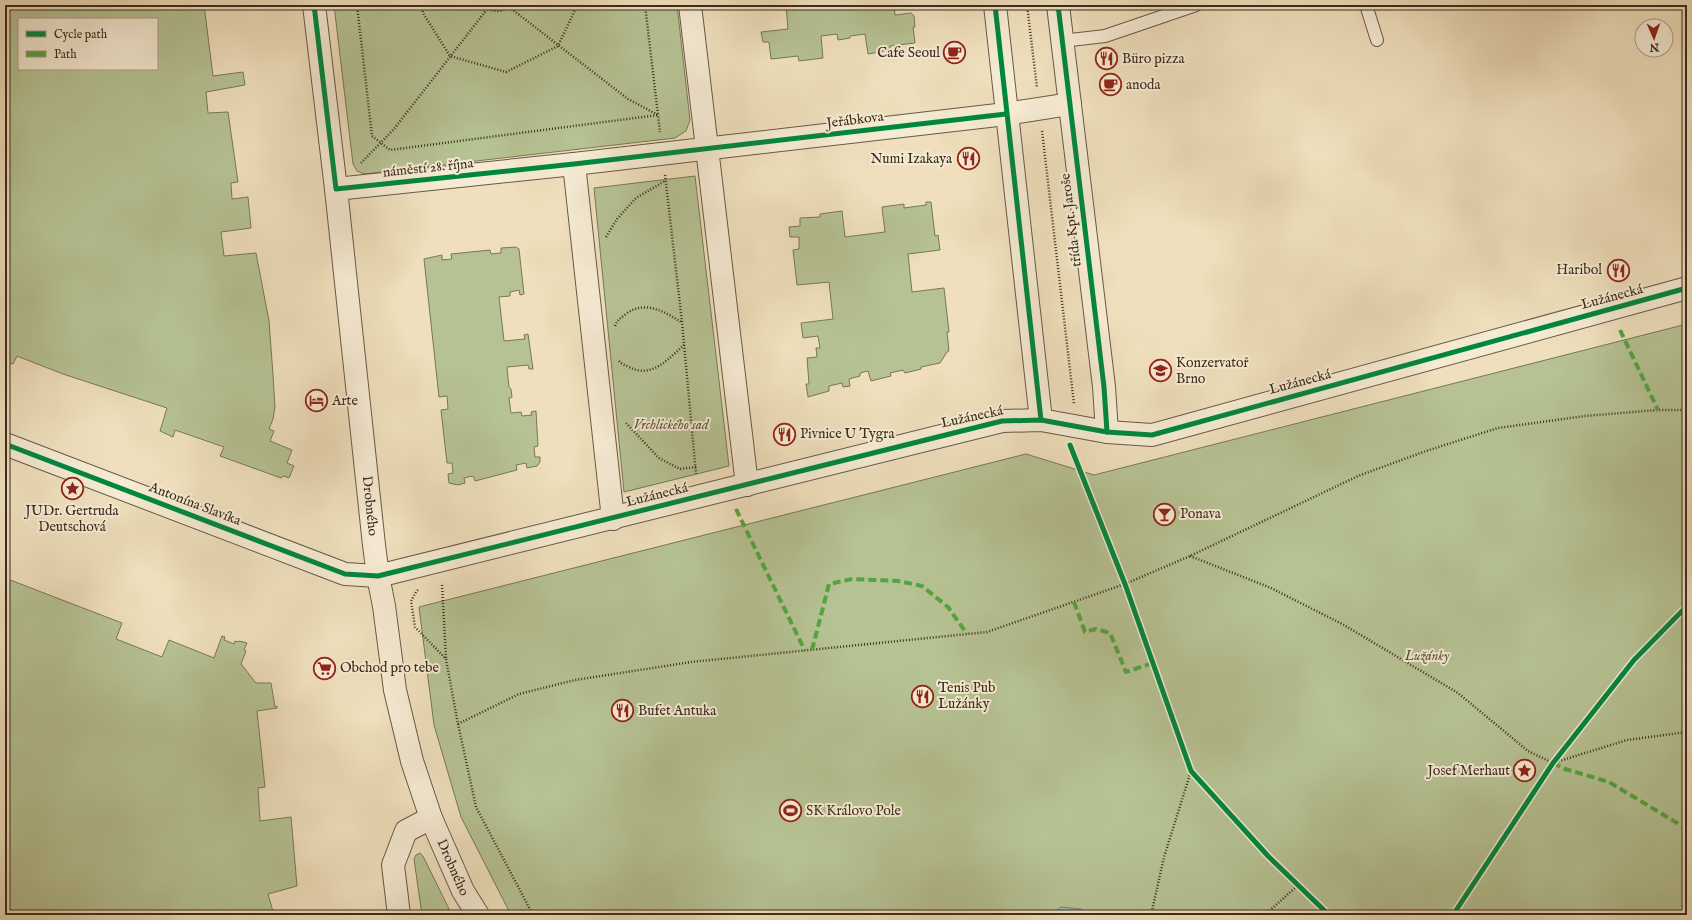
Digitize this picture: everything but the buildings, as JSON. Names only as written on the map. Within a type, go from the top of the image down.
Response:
[{"type":"street","points":[[314,5],[336,189]]},
{"type":"street","points":[[690,5],[747,485]]},
{"type":"street","points":[[994,5],[1041,420]]},
{"type":"street","name":"třída Kpt. Jaroše","points":[[1058,5],[1104,387],[1107,432]]},
{"type":"street","points":[[1006,114],[1070,104]]},
{"type":"street","name":"Jeřábkova","points":[[706,149],[1006,114]]},
{"type":"street","name":"náměstí 28. října","points":[[336,189],[706,149]]},
{"type":"street","points":[[574,164],[613,519]]},
{"type":"street","name":"Drobného","points":[[336,189],[378,576],[384,606],[395,690],[412,761],[431,818],[463,891],[478,915]]},
{"type":"street","name":"Lužánecká","points":[[378,576],[613,519],[1002,421],[1041,420],[1107,432],[1152,435],[1687,288]]},
{"type":"street","name":"Antonína Slavíka","points":[[5,444],[345,574],[378,576]]},
{"type":"street","points":[[399,915],[393,865],[406,831],[431,818]]},
{"type":"lane","points":[[1062,41],[1105,36],[1196,5]]},
{"type":"lane","points":[[1366,5],[1378,40]]},
{"type":"path","points":[[357,5],[372,136],[390,150],[658,115]]},
{"type":"path","points":[[422,5],[423,14],[450,56],[506,72],[558,46],[575,10],[574,5]]},
{"type":"path","points":[[484,5],[488,8],[499,11],[510,6],[558,46],[628,99],[658,115]]},
{"type":"path","points":[[645,5],[682,322],[699,497]]},
{"type":"path","points":[[1027,5],[1074,406]]},
{"type":"path","points":[[336,189],[394,129],[488,8]]},
{"type":"path","points":[[605,238],[617,219],[636,198],[665,181]]},
{"type":"path","points":[[614,328],[616,321],[630,311],[650,307],[665,311],[682,322]]},
{"type":"path","points":[[617,357],[620,363],[634,370],[650,371],[664,363],[684,345]]},
{"type":"path","points":[[458,724],[519,694],[575,680],[691,662],[987,632],[1125,584],[1190,556],[1358,476],[1426,450],[1498,428],[1585,416],[1658,410],[1687,410]]},
{"type":"path","points":[[623,420],[660,458],[680,469],[696,467]]},
{"type":"path","points":[[1070,445],[1125,584],[1191,771],[1268,856],[1328,915]]},
{"type":"path","points":[[1190,556],[1271,588],[1344,625],[1458,693],[1528,751],[1553,763],[1627,740],[1687,732]]},
{"type":"path","points":[[436,586],[442,585],[446,659],[476,807],[533,915]]},
{"type":"path","points":[[423,588],[416,592],[410,601],[415,627],[446,659]]},
{"type":"path","points":[[1453,915],[1553,763],[1634,660],[1687,606]]},
{"type":"path","points":[[1151,915],[1164,857],[1191,771]]},
{"type":"path","points":[[1265,915],[1298,885]]},
{"type":"green space","points":[[5,5],[204,5],[213,76],[243,72],[245,85],[206,92],[208,113],[228,112],[238,182],[231,183],[232,199],[248,197],[251,228],[221,232],[224,256],[256,253],[269,321],[275,407],[273,419],[269,429],[274,431],[270,441],[292,450],[287,463],[294,466],[289,478],[284,476],[281,478],[220,456],[224,447],[175,430],[173,437],[160,431],[167,408],[63,374],[17,356],[13,364],[5,362]]},
{"type":"green space","points":[[334,5],[677,5],[690,120],[686,131],[675,138],[364,174],[357,171],[353,164]]},
{"type":"green space","points":[[786,5],[894,5],[895,15],[911,13],[914,16],[915,27],[913,27],[915,43],[890,46],[890,50],[868,54],[865,34],[850,36],[850,38],[838,40],[837,34],[821,36],[823,58],[799,61],[798,56],[771,59],[769,42],[763,42],[761,32],[788,29]]},
{"type":"green space","name":"Vrchlického sad","points":[[695,176],[729,466],[624,492],[594,188]]},
{"type":"green space","points":[[926,202],[931,202],[935,236],[938,235],[940,250],[908,254],[912,292],[944,288],[949,332],[947,332],[949,351],[940,363],[921,367],[921,369],[905,373],[903,370],[890,373],[891,376],[871,381],[868,371],[860,373],[860,376],[849,379],[850,386],[843,387],[842,383],[829,386],[829,391],[808,397],[806,384],[809,384],[807,358],[817,357],[816,348],[820,348],[818,336],[803,338],[801,323],[833,319],[829,282],[797,285],[793,250],[799,249],[799,237],[790,237],[789,227],[800,226],[800,218],[820,217],[820,214],[842,211],[845,237],[885,232],[882,207],[904,204],[904,208],[926,205]]},
{"type":"green space","points":[[516,247],[519,249],[524,294],[520,295],[519,290],[510,292],[510,296],[499,297],[504,341],[525,339],[524,335],[528,334],[533,369],[529,369],[528,365],[507,367],[509,387],[511,389],[512,397],[509,398],[511,413],[521,412],[522,416],[532,415],[531,412],[536,411],[538,446],[534,447],[535,457],[540,457],[540,462],[537,466],[527,468],[526,463],[516,465],[517,470],[475,481],[473,476],[464,478],[465,483],[458,485],[449,483],[448,474],[453,473],[452,463],[447,463],[441,410],[448,409],[447,396],[439,397],[424,259],[442,255],[442,260],[452,259],[451,254],[490,250],[491,254],[501,253],[501,248]]},
{"type":"green space","name":"Lužánky","points":[[1687,324],[1687,915],[511,915],[461,817],[434,725],[419,607],[1026,454],[1094,475]]},
{"type":"green space","points":[[5,578],[122,623],[116,639],[162,657],[169,640],[214,658],[222,636],[225,637],[224,640],[234,644],[235,641],[247,643],[244,650],[246,651],[241,664],[256,683],[271,683],[275,707],[277,706],[277,708],[257,711],[265,787],[258,788],[260,821],[291,817],[297,886],[268,894],[274,915],[5,915]]},
{"type":"green space","points":[[420,853],[423,856],[452,915],[422,915],[414,859],[416,855]]},
{"type":"water","points":[[1061,907],[1081,909],[1085,915],[1051,915]]},
{"type":"marked path","points":[[1620,330],[1658,410]]},
{"type":"marked path","points":[[736,509],[805,651]]},
{"type":"marked path","points":[[812,650],[829,584],[852,579],[898,581],[922,586],[948,607],[967,634]]},
{"type":"marked path","points":[[1074,602],[1085,632],[1096,629],[1110,633],[1126,672],[1153,663]]},
{"type":"marked path","points":[[1553,763],[1565,769],[1609,782],[1687,829]]},
{"type":"cycle path","points":[[314,5],[336,189],[574,164],[1006,114]]},
{"type":"cycle path","points":[[995,5],[1041,420]]},
{"type":"cycle path","points":[[1058,5],[1104,387],[1107,432]]},
{"type":"cycle path","points":[[5,444],[345,574],[378,576],[1002,421],[1041,420],[1107,432],[1152,435],[1687,288]]},
{"type":"cycle path","points":[[1070,445],[1125,584],[1191,771],[1268,856],[1329,915]]},
{"type":"cycle path","points":[[1453,915],[1553,763],[1634,660],[1687,606]]},
{"type":"place","name":"Cafe Seoul","points":[[955,53]]},
{"type":"place","name":"Büro pizza","points":[[1107,59]]},
{"type":"place","name":"anoda","points":[[1110,85]]},
{"type":"place","name":"Numi Izakaya","points":[[968,159]]},
{"type":"place","name":"Haribol","points":[[1618,270]]},
{"type":"place","name":"Konzervatoř Brno","points":[[1160,371]]},
{"type":"place","name":"Arte","points":[[317,401]]},
{"type":"place","name":"Pivnice U Tygra","points":[[784,434]]},
{"type":"place","name":"JUDr. Gertruda Deutschová","points":[[72,489]]},
{"type":"place","name":"Ponava","points":[[1165,514]]},
{"type":"place","name":"Obchod pro tebe","points":[[324,668]]},
{"type":"place","name":"Tenis Pub Lužánky","points":[[922,696]]},
{"type":"place","name":"Bufet Antuka","points":[[623,711]]},
{"type":"place","name":"Josef Merhaut","points":[[1525,771]]},
{"type":"place","name":"SK Královo Pole","points":[[790,811]]}]
